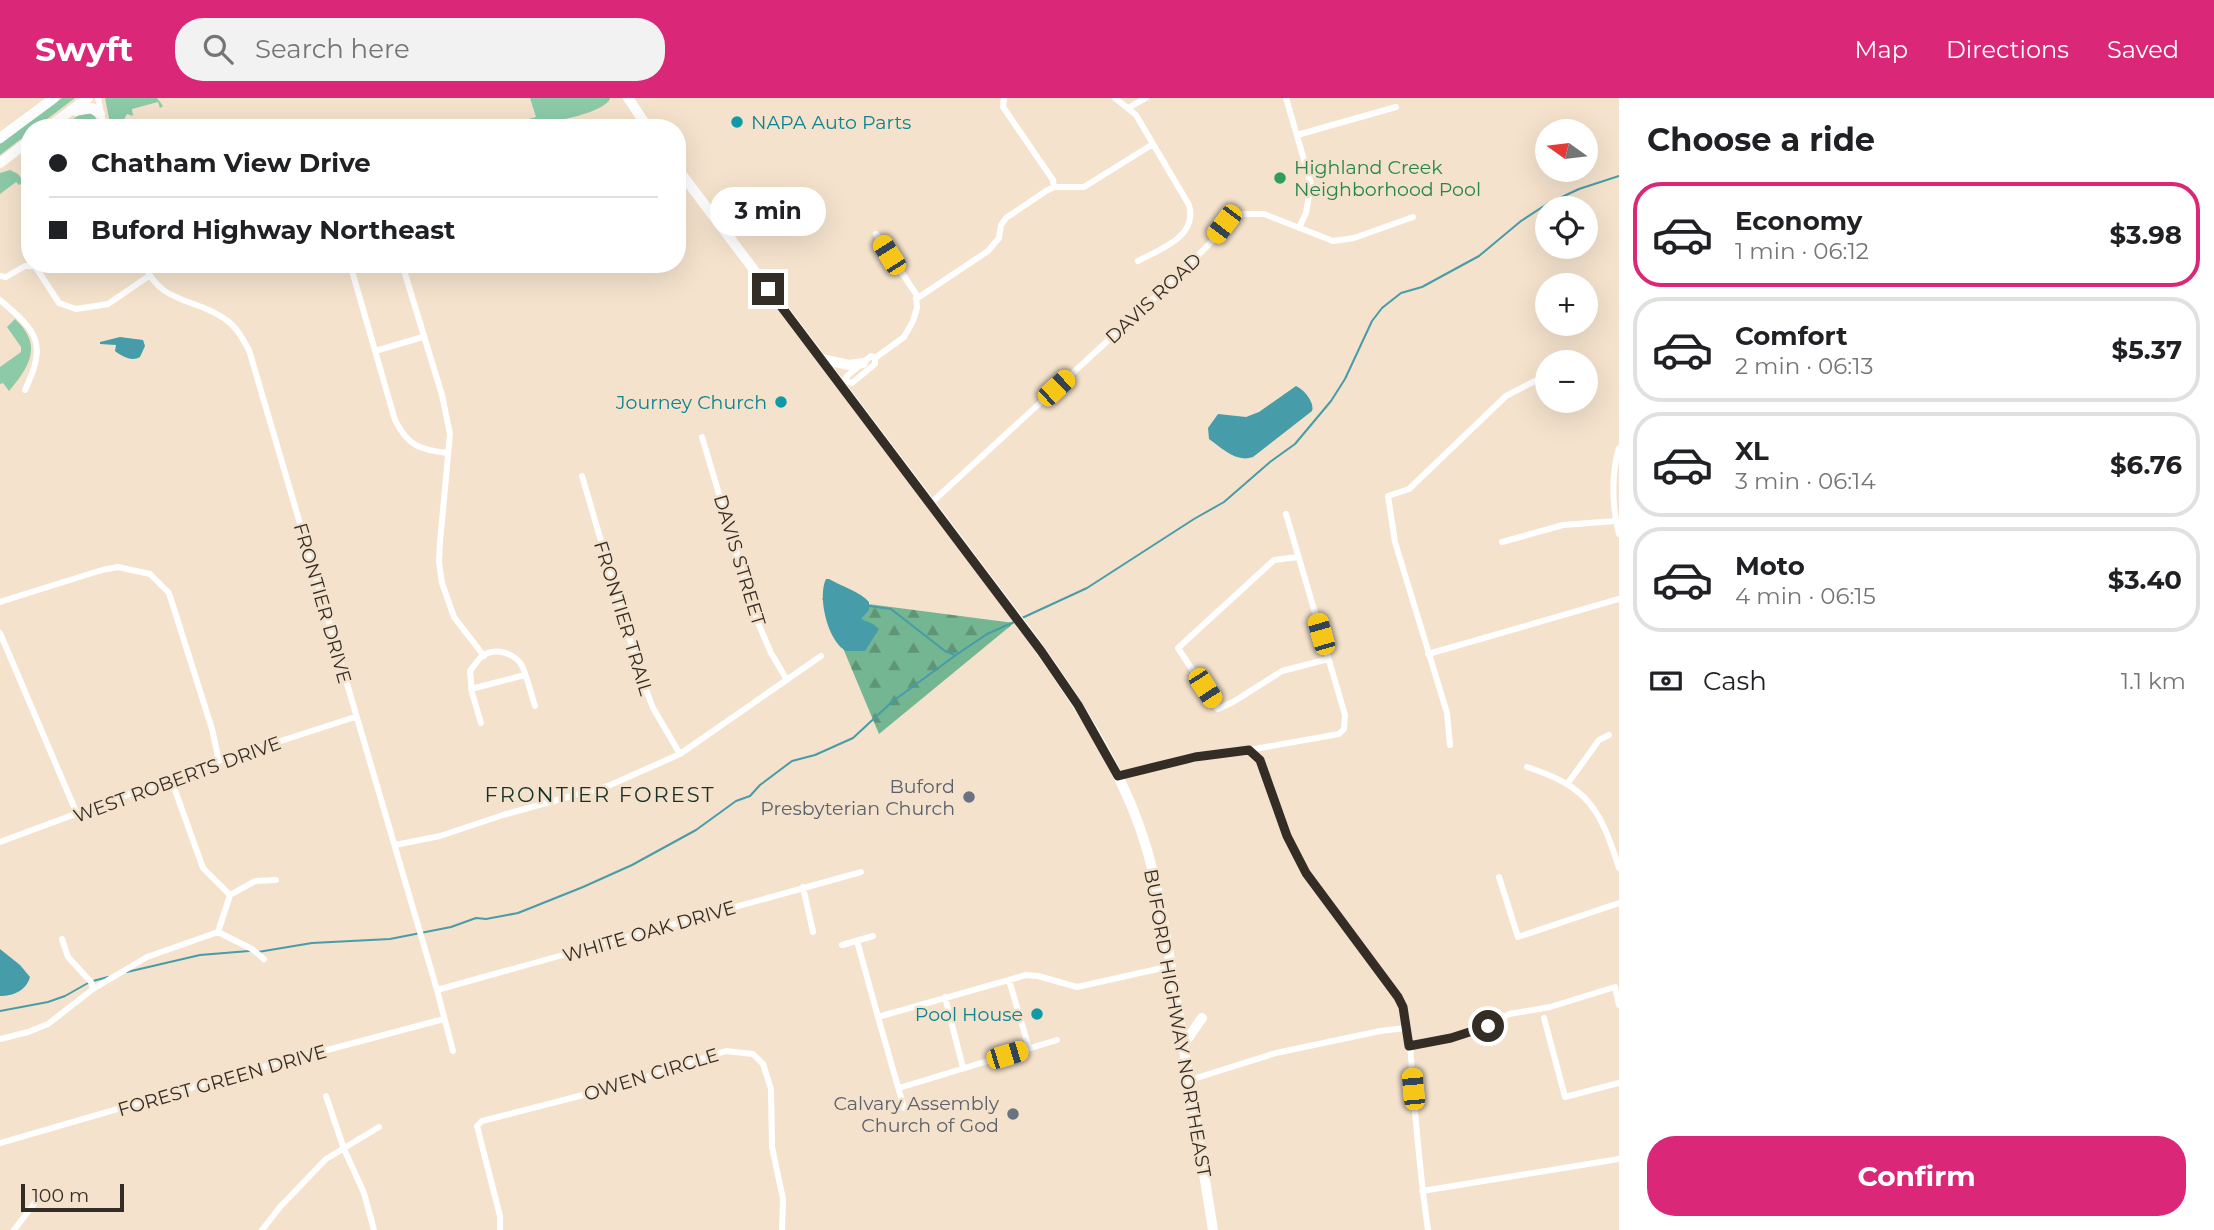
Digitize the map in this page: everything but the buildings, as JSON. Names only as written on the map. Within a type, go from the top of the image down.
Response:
[{"type":"main road","points":[[59,119],[88,98]]},
{"type":"main road","points":[[24,119],[51,99]]},
{"type":"main road","points":[[627,99],[641,119]]},
{"type":"main road","points":[[65,114],[86,108],[92,108],[100,114]]},
{"type":"main road","points":[[3,134],[21,121]]},
{"type":"main road","points":[[0,163],[21,147]]},
{"type":"main road","name":"BUFORD HIGHWAY NORTHEAST","points":[[686,184],[821,359],[843,383],[1068,690],[1105,749],[1134,813],[1153,868],[1213,1230]]},
{"type":"main road","points":[[821,359],[849,365],[863,363]]},
{"type":"main road","points":[[1184,1044],[1202,1018]]},
{"type":"street","points":[[98,98],[101,119]]},
{"type":"street","points":[[1004,98],[1003,107],[1047,169],[1054,187]]},
{"type":"street","points":[[1115,98],[1136,114],[1189,205],[1192,216],[1189,226],[1174,242],[1138,261]]},
{"type":"street","points":[[1128,108],[1146,98]]},
{"type":"street","points":[[1286,98],[1311,184],[1310,198],[1300,228]]},
{"type":"street","points":[[1297,135],[1396,107]]},
{"type":"street","points":[[916,299],[988,251],[999,238],[1001,225],[1006,218],[1054,187],[1084,187],[1153,144]]},
{"type":"street","name":"DAVIS ROAD","points":[[930,504],[1176,278],[1211,242],[1224,224],[1243,214],[1264,214],[1333,241],[1354,238],[1413,217]]},
{"type":"street","points":[[875,358],[875,364],[852,383],[843,383],[847,376],[871,356],[875,358],[904,337],[917,308],[916,294],[876,234]]},
{"type":"street","points":[[0,276],[6,277],[21,268]]},
{"type":"street","points":[[40,273],[59,303],[76,309],[108,304],[149,276]]},
{"type":"street","name":"FRONTIER DRIVE","points":[[148,273],[157,286],[175,299],[226,319],[237,330],[249,350],[444,1020]]},
{"type":"street","points":[[353,273],[395,420],[407,440],[425,451],[448,453]]},
{"type":"street","points":[[405,273],[442,395],[450,433],[440,542],[442,583],[454,617],[484,656]]},
{"type":"street","points":[[0,300],[23,320],[35,337],[38,356],[36,368],[25,390]]},
{"type":"street","points":[[375,351],[423,337]]},
{"type":"street","points":[[1450,746],[1447,713],[1395,542],[1388,496],[1409,489],[1506,396],[1535,381]]},
{"type":"street","name":"DAVIS STREET","points":[[702,437],[756,618],[771,653],[787,680]]},
{"type":"street","points":[[1619,448],[1613,467],[1619,534]]},
{"type":"street","name":"FRONTIER TRAIL","points":[[582,476],[640,674],[653,708],[680,754]]},
{"type":"street","points":[[1118,776],[1195,757],[1339,734],[1344,729],[1345,715],[1286,514]]},
{"type":"street","points":[[1502,542],[1563,525],[1616,521]]},
{"type":"street","points":[[1298,557],[1274,560],[1178,648],[1218,709],[1282,671],[1328,659]]},
{"type":"street","points":[[0,602],[118,567],[150,574],[169,593],[212,729],[219,761]]},
{"type":"street","points":[[1428,654],[1619,599]]},
{"type":"street","points":[[0,633],[77,814]]},
{"type":"street","points":[[481,723],[471,689],[470,671],[489,652],[503,652],[514,657],[522,666],[535,706]]},
{"type":"street","points":[[395,845],[440,836],[503,815],[608,786],[680,754],[821,656]]},
{"type":"street","points":[[471,689],[525,675]]},
{"type":"street","name":"WEST ROBERTS DRIVE","points":[[0,842],[219,761],[355,717]]},
{"type":"street","points":[[1568,783],[1599,740],[1609,736]]},
{"type":"street","points":[[1249,750],[1260,760],[1287,836],[1306,873],[1403,1007],[1428,1230]]},
{"type":"street","points":[[1527,766],[1568,783],[1587,800],[1601,817],[1619,868]]},
{"type":"street","points":[[171,779],[203,868],[230,895]]},
{"type":"street","name":"WHITE OAK DRIVE","points":[[437,990],[861,872]]},
{"type":"street","points":[[1499,877],[1518,937],[1619,903]]},
{"type":"street","points":[[218,932],[230,895],[255,881],[276,880]]},
{"type":"street","points":[[803,887],[813,932]]},
{"type":"street","points":[[0,1039],[48,1024],[93,989],[147,957],[218,932],[252,949],[264,959]]},
{"type":"street","points":[[842,946],[873,936]]},
{"type":"street","points":[[62,939],[68,957],[91,982],[93,989]]},
{"type":"street","points":[[857,941],[904,1108]]},
{"type":"street","points":[[878,1017],[1026,975],[1077,987],[1171,966]]},
{"type":"street","points":[[1009,980],[1029,1048]]},
{"type":"street","points":[[1409,1046],[1488,1026],[1509,1014],[1550,1007],[1615,987],[1619,1005]]},
{"type":"street","points":[[945,998],[963,1068]]},
{"type":"street","points":[[1544,1018],[1564,1097],[1619,1083]]},
{"type":"street","points":[[444,1020],[453,1051]]},
{"type":"street","name":"FOREST GREEN DRIVE","points":[[0,1143],[252,1070],[444,1020]]},
{"type":"street","points":[[1190,1080],[1276,1053],[1406,1028]]},
{"type":"street","points":[[899,1088],[1058,1040]]},
{"type":"street","name":"OWEN CIRCLE","points":[[500,1230],[500,1216],[478,1126],[482,1121],[618,1086],[726,1051],[753,1054],[763,1064],[771,1089],[772,1147],[783,1199],[782,1230]]},
{"type":"street","points":[[326,1096],[344,1149],[364,1193],[374,1230]]},
{"type":"street","points":[[262,1230],[327,1159],[379,1127]]},
{"type":"street","points":[[1422,1191],[1619,1159]]},
{"type":"street","points":[[14,1230],[37,1200]]},
{"type":"green space","points":[[62,98],[75,98],[47,119],[34,119]]},
{"type":"green space","points":[[105,98],[157,98],[163,106],[160,108],[158,102],[132,109],[133,116],[127,114],[124,119],[109,119]]},
{"type":"green space","points":[[530,98],[610,98],[603,106],[575,117],[529,119],[536,117]]},
{"type":"green space","points":[[85,111],[96,119],[73,119]]},
{"type":"green space","points":[[21,128],[21,139],[0,155],[0,144]]},
{"type":"green space","points":[[10,170],[18,174],[21,184],[16,182],[0,194],[0,173]]},
{"type":"green space","points":[[15,319],[24,329],[31,347],[28,364],[9,391],[3,383],[0,384],[0,367],[21,352],[21,347],[7,327]]},
{"type":"green space","points":[[822,598],[1014,623],[879,734]]},
{"type":"water","points":[[120,337],[143,340],[145,346],[140,357],[127,358],[115,351],[116,345],[100,344]]},
{"type":"water","points":[[1296,386],[1308,397],[1312,411],[1253,457],[1235,456],[1209,439],[1208,428],[1218,414],[1246,417],[1259,412]]},
{"type":"water","points":[[826,579],[856,592],[869,602],[869,610],[861,619],[879,629],[865,651],[846,651],[829,629],[823,597]]},
{"type":"water","points":[[0,949],[30,977],[22,989],[5,996],[0,996]]},
{"type":"waterway","points":[[1022,618],[1087,588],[1224,502],[1295,444],[1331,401],[1345,379],[1372,321],[1382,308],[1401,293],[1422,287],[1479,256],[1521,221],[1547,204],[1579,189],[1619,176]]},
{"type":"waterway","points":[[869,606],[891,609],[945,651],[955,655]]},
{"type":"waterway","points":[[258,952],[312,943],[390,939],[451,927],[476,918],[486,919],[518,913],[583,887],[632,865],[696,830],[736,801],[750,796],[792,761],[815,755],[853,738],[893,701],[956,655],[987,634],[1014,622]]},
{"type":"waterway","points":[[127,972],[200,955],[249,951]]},
{"type":"waterway","points":[[93,981],[108,977]]},
{"type":"waterway","points":[[0,1011],[48,1002],[88,983]]},
{"type":"place","name":"NAPA Auto Parts","points":[[737,122]]},
{"type":"place","name":"Highland Creek Neighborhood Pool","points":[[1280,178]]},
{"type":"place","name":"Journey Church","points":[[781,402]]},
{"type":"place","name":"Buford Presbyterian Church","points":[[969,797]]},
{"type":"place","name":"Pool House","points":[[1037,1014]]},
{"type":"place","name":"Calvary Assembly Church of God","points":[[1013,1114]]},
{"type":"district","name":"FRONTIER FOREST","points":[[600,795]]},
{"type":"route","points":[[768,289],[1041,651],[1078,705],[1118,776],[1195,757],[1249,750],[1260,760],[1287,836],[1306,873],[1398,997],[1403,1007],[1409,1046],[1451,1038],[1488,1026]]}]
